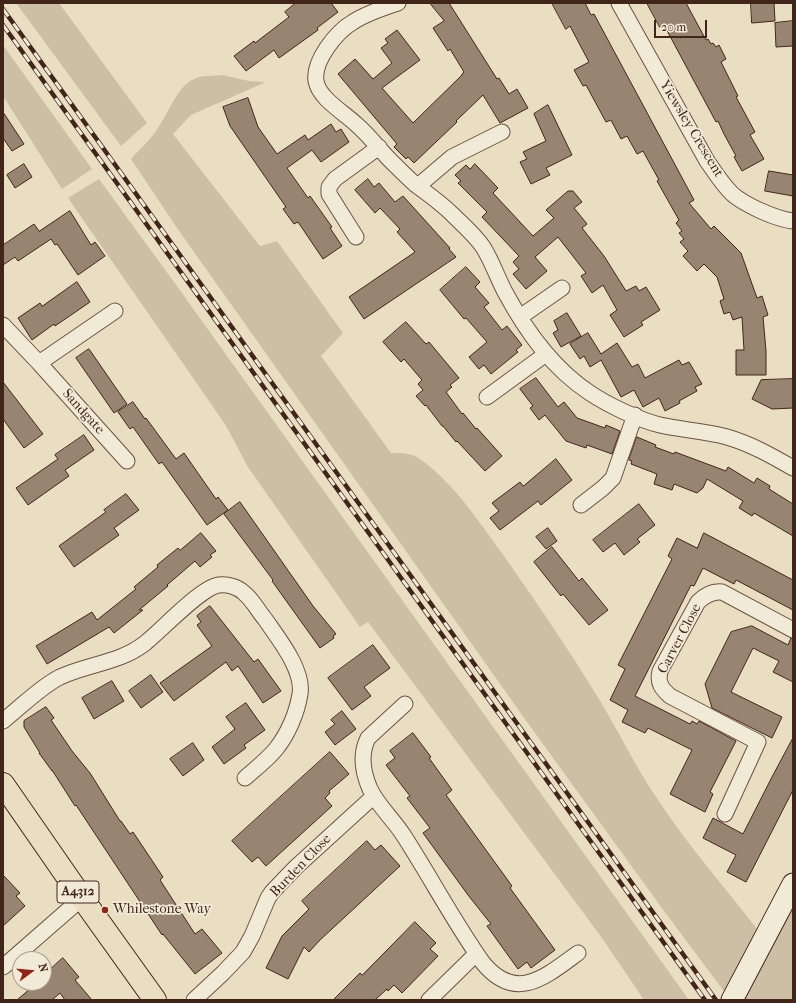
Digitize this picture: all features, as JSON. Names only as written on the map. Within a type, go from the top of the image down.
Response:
[{"type":"main road","name":"A4312","points":[[3,784],[154,1000]]},
{"type":"street","points":[[398,3],[364,15],[348,25],[342,29],[323,53],[318,64],[316,80],[319,88],[328,100],[359,126],[391,161],[418,186],[449,211],[482,245],[491,261],[504,291],[546,354],[559,368],[589,392],[635,416],[658,424],[728,437],[750,445],[793,468]]},
{"type":"street","name":"Yiewsley Crescent","points":[[619,3],[707,161],[720,180],[735,197],[762,211],[793,221]]},
{"type":"street","points":[[418,186],[452,157],[502,132]]},
{"type":"street","points":[[356,237],[329,194],[329,187],[335,179],[379,147]]},
{"type":"street","points":[[520,317],[562,288]]},
{"type":"street","points":[[39,363],[115,311]]},
{"type":"street","name":"Sandgate","points":[[3,325],[127,461]]},
{"type":"street","points":[[487,397],[546,354]]},
{"type":"street","points":[[581,505],[603,488],[612,478],[635,416]]},
{"type":"street","points":[[3,721],[51,682],[68,673],[127,655],[144,644],[206,590],[220,585],[230,586],[240,590],[250,599],[285,649],[297,672],[300,693],[293,719],[276,750],[245,778]]},
{"type":"street","name":"Carver Close","points":[[725,814],[758,742],[670,696],[660,685],[658,678],[660,671],[698,602],[711,592],[722,592],[793,630]]},
{"type":"street","points":[[405,704],[371,735],[365,744],[363,757],[367,781],[374,796],[403,834],[476,954],[489,972],[498,979],[505,983],[518,986],[540,981],[578,953]]},
{"type":"street","name":"Burden Close","points":[[194,1000],[243,952],[272,892],[296,867],[374,796]]},
{"type":"street","points":[[732,1000],[793,884]]},
{"type":"street","points":[[3,968],[82,898]]},
{"type":"street","points":[[428,1000],[476,954]]},
{"type":"shaded area","points":[[16,3],[59,3],[147,123],[121,146]]},
{"type":"shaded area","points":[[3,45],[92,169],[62,189],[3,96]]},
{"type":"shaded area","points":[[222,75],[249,81],[266,82],[191,115],[173,134],[260,246],[277,241],[343,333],[321,356],[391,453],[410,454],[420,459],[444,480],[476,517],[553,627],[606,711],[648,785],[692,847],[757,929],[726,994],[527,722],[177,228],[131,159],[153,135],[182,88],[194,79]]},
{"type":"shaded area","points":[[99,179],[689,1000],[644,1000],[602,938],[368,622],[360,627],[248,467],[225,424],[68,198]]},
{"type":"shaded area","points":[[791,911],[793,914],[793,1000],[743,1000]]},
{"type":"building","points":[[296,3],[331,3],[338,12],[317,28],[318,30],[279,58],[274,50],[246,71],[234,56],[254,41],[255,43],[289,17],[285,12]]},
{"type":"building","points":[[430,3],[449,3],[497,79],[499,78],[509,94],[517,89],[528,108],[500,123],[483,95],[414,163],[408,157],[406,159],[394,147],[397,144],[338,74],[355,59],[373,79],[392,63],[381,48],[388,43],[385,39],[397,30],[420,60],[382,88],[413,123],[464,72],[450,49],[448,51],[433,28],[444,21]]},
{"type":"building","points":[[552,3],[585,3],[591,15],[594,14],[694,200],[689,203],[711,229],[714,226],[741,253],[757,298],[762,296],[768,315],[763,317],[766,351],[766,375],[736,375],[736,350],[744,350],[742,317],[733,320],[730,312],[724,314],[720,301],[724,299],[717,277],[704,264],[697,271],[683,256],[688,251],[680,242],[684,239],[679,233],[682,231],[676,223],[679,220],[657,181],[659,180],[643,151],[637,154],[627,136],[621,139],[611,120],[606,122],[586,85],[583,86],[574,70],[589,62],[570,26],[566,29]]},
{"type":"building","points":[[647,3],[686,3],[706,40],[708,39],[711,44],[713,43],[716,47],[719,45],[726,59],[721,62],[738,96],[736,97],[755,132],[750,135],[764,159],[742,171],[718,121],[716,122],[664,25],[660,27]]},
{"type":"building","points":[[751,3],[774,3],[775,21],[752,23]]},
{"type":"building","points":[[793,21],[793,46],[776,47],[775,23]]},
{"type":"building","points":[[248,98],[258,127],[277,154],[305,135],[308,140],[331,124],[336,132],[341,129],[349,142],[321,162],[312,150],[287,168],[308,198],[310,196],[332,227],[330,228],[342,246],[323,259],[298,222],[294,224],[283,209],[286,207],[230,126],[223,107]]},
{"type":"building","points":[[548,105],[572,155],[546,168],[550,175],[531,184],[520,162],[527,159],[523,152],[546,141],[534,114]]},
{"type":"building","points":[[3,112],[24,144],[12,151],[3,138]]},
{"type":"building","points":[[24,164],[32,177],[15,188],[7,175]]},
{"type":"building","points":[[475,164],[498,188],[493,193],[533,236],[554,218],[546,210],[568,191],[573,191],[582,202],[574,208],[587,224],[582,228],[604,256],[626,291],[636,286],[639,291],[646,287],[660,310],[641,322],[643,325],[624,337],[610,315],[617,310],[603,285],[592,293],[581,276],[586,273],[558,237],[535,257],[547,271],[526,289],[513,274],[519,269],[513,262],[519,256],[482,217],[487,212],[458,183],[461,181],[455,175],[466,165],[470,169]]},
{"type":"building","points":[[769,171],[793,175],[793,196],[765,191]]},
{"type":"building","points":[[368,179],[374,187],[379,183],[395,202],[403,196],[450,248],[449,249],[456,257],[364,319],[349,297],[415,252],[397,232],[400,229],[380,208],[375,213],[355,190]]},
{"type":"building","points":[[70,211],[91,245],[95,242],[105,256],[78,275],[57,244],[55,245],[51,239],[18,261],[15,257],[3,265],[3,245],[34,224],[39,231]]},
{"type":"building","points":[[466,267],[480,282],[475,287],[489,303],[484,307],[502,330],[507,326],[522,345],[516,350],[518,352],[491,374],[484,365],[479,369],[469,357],[487,342],[466,318],[464,319],[440,290]]},
{"type":"building","points":[[77,282],[90,302],[55,326],[54,324],[32,340],[18,318],[40,303],[42,306]]},
{"type":"building","points":[[567,313],[581,336],[561,347],[553,333],[558,330],[554,321]]},
{"type":"building","points":[[406,322],[426,344],[429,342],[459,378],[450,385],[452,387],[446,392],[462,414],[463,413],[502,456],[485,471],[457,441],[456,442],[426,405],[425,406],[416,396],[423,390],[418,384],[422,380],[404,359],[401,362],[383,342]]},
{"type":"building","points":[[588,333],[601,354],[617,343],[632,367],[638,364],[645,378],[679,360],[682,365],[689,362],[702,384],[695,387],[697,391],[665,411],[659,398],[643,407],[634,390],[621,397],[601,360],[590,367],[584,356],[580,359],[570,344]]},
{"type":"building","points":[[89,349],[127,404],[114,413],[76,358]]},
{"type":"building","points":[[536,378],[558,407],[564,402],[577,418],[605,428],[606,425],[620,431],[612,454],[587,445],[586,448],[566,441],[545,415],[539,420],[530,408],[533,406],[520,389]]},
{"type":"building","points":[[793,379],[793,408],[772,409],[752,399],[761,380]]},
{"type":"building","points":[[3,382],[43,434],[24,448],[3,419]]},
{"type":"building","points":[[133,402],[176,459],[184,453],[216,499],[218,497],[228,510],[207,525],[162,462],[159,464],[133,427],[130,429],[118,412]]},
{"type":"building","points":[[84,435],[94,450],[65,470],[69,476],[28,505],[16,488],[58,459],[55,455]]},
{"type":"building","points":[[637,437],[656,445],[655,447],[674,454],[675,452],[726,471],[728,467],[754,483],[757,478],[770,486],[769,489],[793,504],[793,536],[754,513],[752,516],[739,508],[743,501],[707,479],[703,488],[697,493],[674,484],[672,490],[654,484],[657,474],[631,464],[632,461],[629,460]]},
{"type":"building","points":[[556,459],[572,480],[541,505],[538,501],[500,530],[490,518],[499,511],[492,503],[520,482],[523,486]]},
{"type":"building","points":[[126,494],[139,510],[114,528],[119,535],[74,567],[59,546],[106,512],[104,510]]},
{"type":"building","points":[[240,502],[313,606],[336,634],[333,636],[334,638],[320,648],[272,581],[273,580],[224,514]]},
{"type":"building","points":[[639,504],[655,525],[637,539],[640,542],[624,555],[615,543],[603,552],[593,540]]},
{"type":"building","points":[[548,528],[557,541],[546,549],[536,537]]},
{"type":"building","points":[[201,533],[216,551],[210,555],[212,557],[200,567],[195,561],[139,610],[143,610],[114,633],[109,627],[47,664],[36,646],[92,612],[97,620],[136,589],[134,587],[158,567],[157,565],[178,548],[180,550]]},
{"type":"building","points":[[704,533],[793,580],[793,610],[736,580],[734,584],[703,568],[694,586],[691,585],[635,696],[690,724],[692,721],[697,724],[699,721],[736,741],[710,792],[713,794],[705,812],[670,794],[692,750],[648,728],[645,733],[622,722],[628,710],[610,700],[625,669],[618,665],[672,559],[668,556],[677,538],[697,548]]},
{"type":"building","points":[[552,547],[579,581],[582,578],[608,610],[589,625],[563,594],[561,596],[534,562]]},
{"type":"building","points":[[210,606],[254,662],[258,659],[281,691],[263,703],[238,666],[232,671],[226,662],[174,701],[160,683],[212,646],[197,625],[201,622],[197,616]]},
{"type":"building","points":[[752,626],[788,645],[791,638],[793,639],[793,682],[773,672],[779,661],[753,648],[731,692],[782,717],[772,738],[712,708],[705,684],[731,632]]},
{"type":"building","points":[[373,645],[390,668],[364,687],[371,696],[352,710],[328,678]]},
{"type":"building","points":[[151,675],[163,692],[141,708],[129,691]]},
{"type":"building","points":[[112,681],[124,701],[94,719],[82,698]]},
{"type":"building","points":[[246,703],[265,730],[244,745],[246,748],[224,764],[212,747],[235,729],[226,717]]},
{"type":"building","points":[[46,707],[54,718],[51,720],[72,751],[90,773],[120,821],[130,834],[133,832],[163,877],[160,880],[195,934],[202,929],[222,953],[195,974],[163,934],[162,935],[76,805],[75,806],[52,770],[39,753],[24,727],[24,721]]},
{"type":"building","points":[[342,711],[356,729],[335,745],[325,732],[335,724],[331,720]]},
{"type":"building","points":[[413,733],[431,757],[429,758],[452,790],[446,795],[512,886],[510,888],[555,950],[531,968],[527,962],[518,969],[487,926],[491,924],[423,833],[430,828],[407,798],[410,796],[386,765],[395,758],[390,751]]},
{"type":"building","points":[[793,738],[793,790],[746,882],[727,872],[736,855],[703,838],[713,818],[743,834]]},
{"type":"building","points":[[193,743],[204,760],[183,776],[170,759]]},
{"type":"building","points":[[330,752],[349,774],[329,791],[330,793],[325,798],[332,806],[266,866],[258,857],[252,862],[232,841]]},
{"type":"building","points":[[367,841],[375,850],[381,845],[400,866],[309,952],[304,947],[288,979],[266,968],[282,936],[309,909],[302,901]]},
{"type":"building","points":[[3,875],[20,893],[16,896],[25,906],[3,926]]},
{"type":"building","points":[[415,922],[436,943],[430,949],[438,956],[402,993],[394,985],[375,1000],[333,1000],[360,973],[362,975]]},
{"type":"building","points":[[63,958],[79,977],[75,980],[92,1000],[65,1000],[60,993],[52,1000],[17,1000],[28,991],[52,991],[52,968]]},
{"type":"railway","points":[[3,9],[716,1000]]},
{"type":"railway","points":[[3,25],[705,1000]]},
{"type":"place","name":"Whilestone Way","points":[[105,910]]}]
